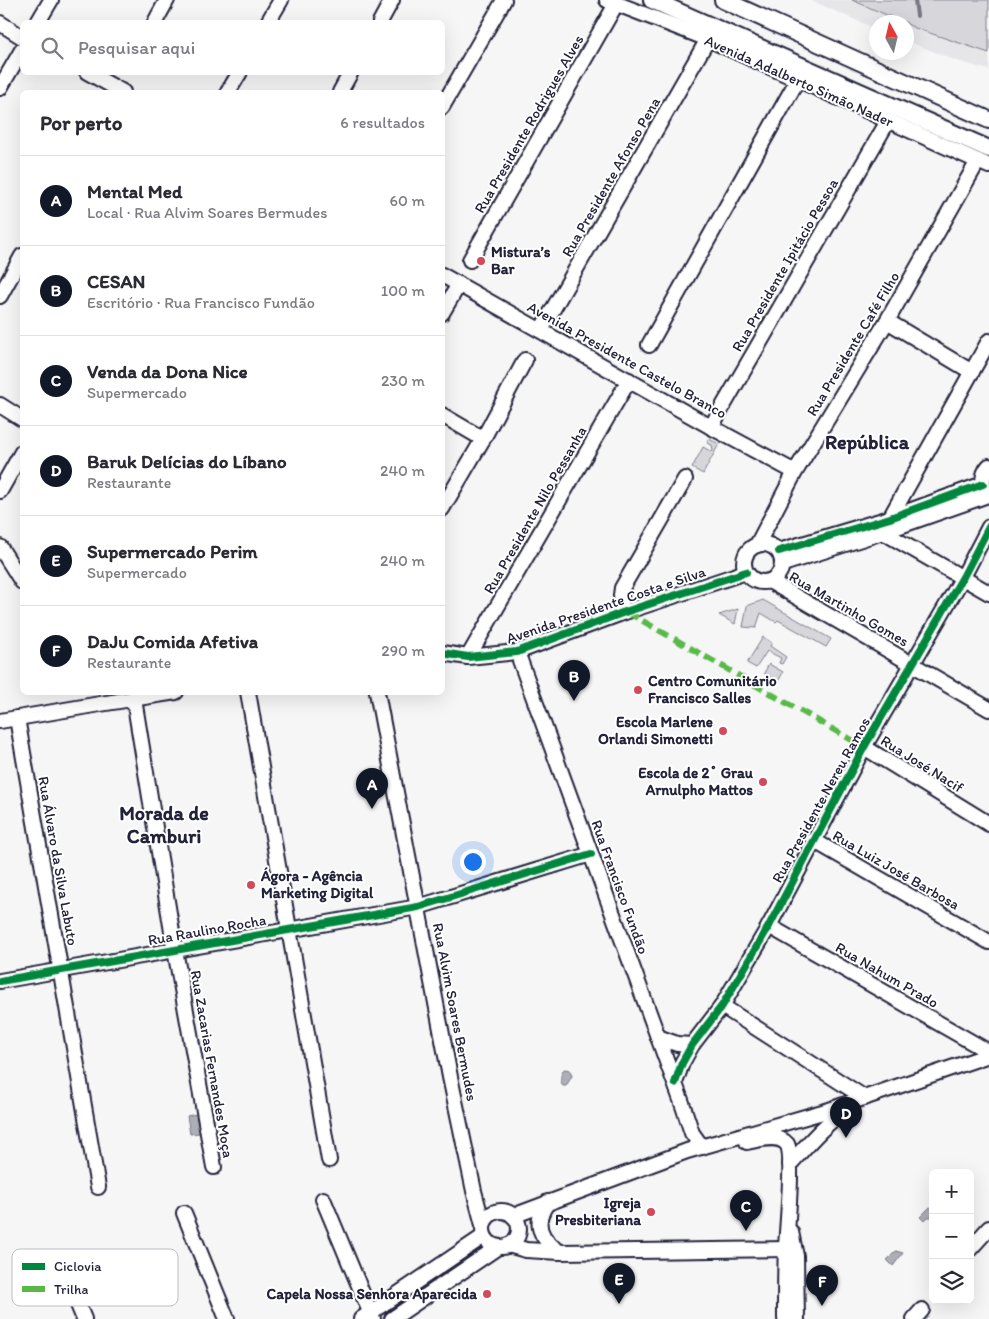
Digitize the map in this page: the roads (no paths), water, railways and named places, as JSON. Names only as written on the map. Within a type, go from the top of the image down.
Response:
[{"type":"main road","name":"Avenida Adalberto Simão Nader","points":[[652,0],[985,158]]},
{"type":"main road","points":[[722,0],[989,120]]},
{"type":"street","points":[[39,20],[51,0]]},
{"type":"street","points":[[156,20],[167,0]]},
{"type":"street","points":[[269,20],[281,0]]},
{"type":"street","points":[[381,20],[392,0]]},
{"type":"street","points":[[445,102],[504,0]]},
{"type":"street","name":"Avenida Adalberto Simão Nader","points":[[612,2],[708,39],[888,121],[985,158]]},
{"type":"street","name":"Rua Presidente Rodrigues Alves","points":[[470,260],[612,2]]},
{"type":"street","points":[[0,23],[20,36]]},
{"type":"street","name":"Rua Presidente Afonso Pena","points":[[541,330],[708,39]]},
{"type":"street","points":[[0,88],[20,53]]},
{"type":"street","points":[[92,75],[117,90]]},
{"type":"street","points":[[229,90],[238,75]]},
{"type":"street","points":[[341,90],[350,75]]},
{"type":"street","points":[[649,345],[798,79]]},
{"type":"street","name":"Rua Presidente Ipitácio Pessoa","points":[[712,427],[888,121]]},
{"type":"street","name":"Rua Presidente Café Filho","points":[[757,545],[796,472],[985,158]]},
{"type":"street","points":[[0,296],[20,260]]},
{"type":"street","name":"Avenida Presidente Castelo Branco","points":[[445,277],[712,427],[796,472]]},
{"type":"street","points":[[445,307],[459,284]]},
{"type":"street","points":[[887,321],[972,372]]},
{"type":"street","points":[[890,518],[989,341]]},
{"type":"street","points":[[445,504],[483,439],[525,360]]},
{"type":"street","name":"Rua Presidente Nilo Pessanha","points":[[468,657],[629,380]]},
{"type":"street","points":[[0,405],[20,418]]},
{"type":"street","points":[[445,417],[483,439]]},
{"type":"street","points":[[0,491],[20,456]]},
{"type":"street","points":[[987,491],[983,476],[989,466]]},
{"type":"street","points":[[622,613],[622,588],[685,479]]},
{"type":"street","points":[[781,558],[890,518],[987,491]]},
{"type":"street","points":[[781,558],[883,532],[987,491]]},
{"type":"street","name":"Rua Presidente Nereu Ramos","points":[[675,1083],[682,1063],[692,1045],[722,1006],[769,926],[864,747],[963,577],[989,527]]},
{"type":"street","points":[[883,532],[989,593]]},
{"type":"street","points":[[769,544],[774,547],[781,558],[782,571],[771,582],[756,582],[746,572],[745,556],[750,549],[757,545],[769,544]]},
{"type":"street","points":[[0,547],[20,579]]},
{"type":"street","name":"Avenida Presidente Costa e Silva","points":[[445,653],[468,657],[517,652],[622,613],[746,572]]},
{"type":"street","name":"Rua Martinho Gomes","points":[[771,582],[989,709]]},
{"type":"street","name":"Rua Francisco Fundão","points":[[517,652],[692,1133],[702,1147]]},
{"type":"street","points":[[0,721],[96,698],[134,699],[158,695]]},
{"type":"street","points":[[249,695],[329,1160]]},
{"type":"street","name":"Rua Alvim Soares Bermudes","points":[[378,695],[450,1077],[484,1230]]},
{"type":"street","name":"Rua Zacarias Fernandes Moça","points":[[134,699],[174,950],[214,1167]]},
{"type":"street","name":"Rua Álvaro da Silva Labuto","points":[[17,718],[98,1187]]},
{"type":"street","name":"Rua José Nacif","points":[[864,747],[989,824]]},
{"type":"street","name":"Rua Luiz José Barbosa","points":[[814,840],[989,942]]},
{"type":"street","name":"Rua Raulino Rocha","points":[[0,981],[418,907],[591,854]]},
{"type":"street","name":"Rua Nahum Prado","points":[[769,926],[989,1054]]},
{"type":"street","points":[[722,1006],[865,1098]]},
{"type":"street","points":[[658,1037],[677,1044],[692,1045]]},
{"type":"street","points":[[513,1216],[687,1151],[865,1098],[989,1054]]},
{"type":"street","points":[[790,1164],[832,1120],[865,1098]]},
{"type":"street","points":[[687,1151],[691,1143],[692,1133]]},
{"type":"street","points":[[702,1147],[711,1148],[773,1138],[786,1143],[789,1149],[785,1319]]},
{"type":"street","points":[[474,1191],[497,1212]]},
{"type":"street","points":[[323,1199],[368,1317],[484,1230]]},
{"type":"street","points":[[548,1202],[540,1217],[542,1235],[547,1242],[560,1252]]},
{"type":"street","points":[[392,1319],[503,1246],[514,1241],[518,1235],[517,1221],[513,1216],[502,1211],[488,1216],[484,1230],[487,1241],[503,1246],[526,1250],[560,1252],[786,1249]]},
{"type":"street","points":[[184,1213],[227,1319]]},
{"type":"street","points":[[787,1222],[794,1240],[796,1256],[797,1319]]},
{"type":"street","points":[[974,1245],[989,1228]]},
{"type":"street","points":[[79,1306],[84,1319]]},
{"type":"waterway","points":[[915,0],[917,16]]},
{"type":"place","name":"Mistura’s Bar","points":[[481,261]]},
{"type":"place","name":"Centro Comunitário Francisco Salles","points":[[638,690]]},
{"type":"place","name":"CESAN","points":[[574,701]]},
{"type":"place","name":"Escola Marlene Orlandi Simonetti","points":[[723,731]]},
{"type":"place","name":"Escola de 2˚ Grau Arnulpho Mattos","points":[[763,782]]},
{"type":"place","name":"Mental Med","points":[[372,809]]},
{"type":"place","name":"Ágora - Agência Marketing Digital","points":[[251,885]]},
{"type":"place","name":"Baruk Delícias do Líbano","points":[[846,1138]]},
{"type":"place","name":"Igreja Presbiteriana","points":[[651,1212]]},
{"type":"place","name":"Venda da Dona Nice","points":[[746,1231]]},
{"type":"place","name":"Capela Nossa Senhora Aparecida","points":[[487,1294]]},
{"type":"place","name":"Supermercado Perim","points":[[619,1304]]},
{"type":"place","name":"DaJu Comida Afetiva","points":[[822,1306]]},
{"type":"district","name":"República","points":[[867,442]]},
{"type":"district","name":"Morada de Camburi","points":[[164,824]]}]
